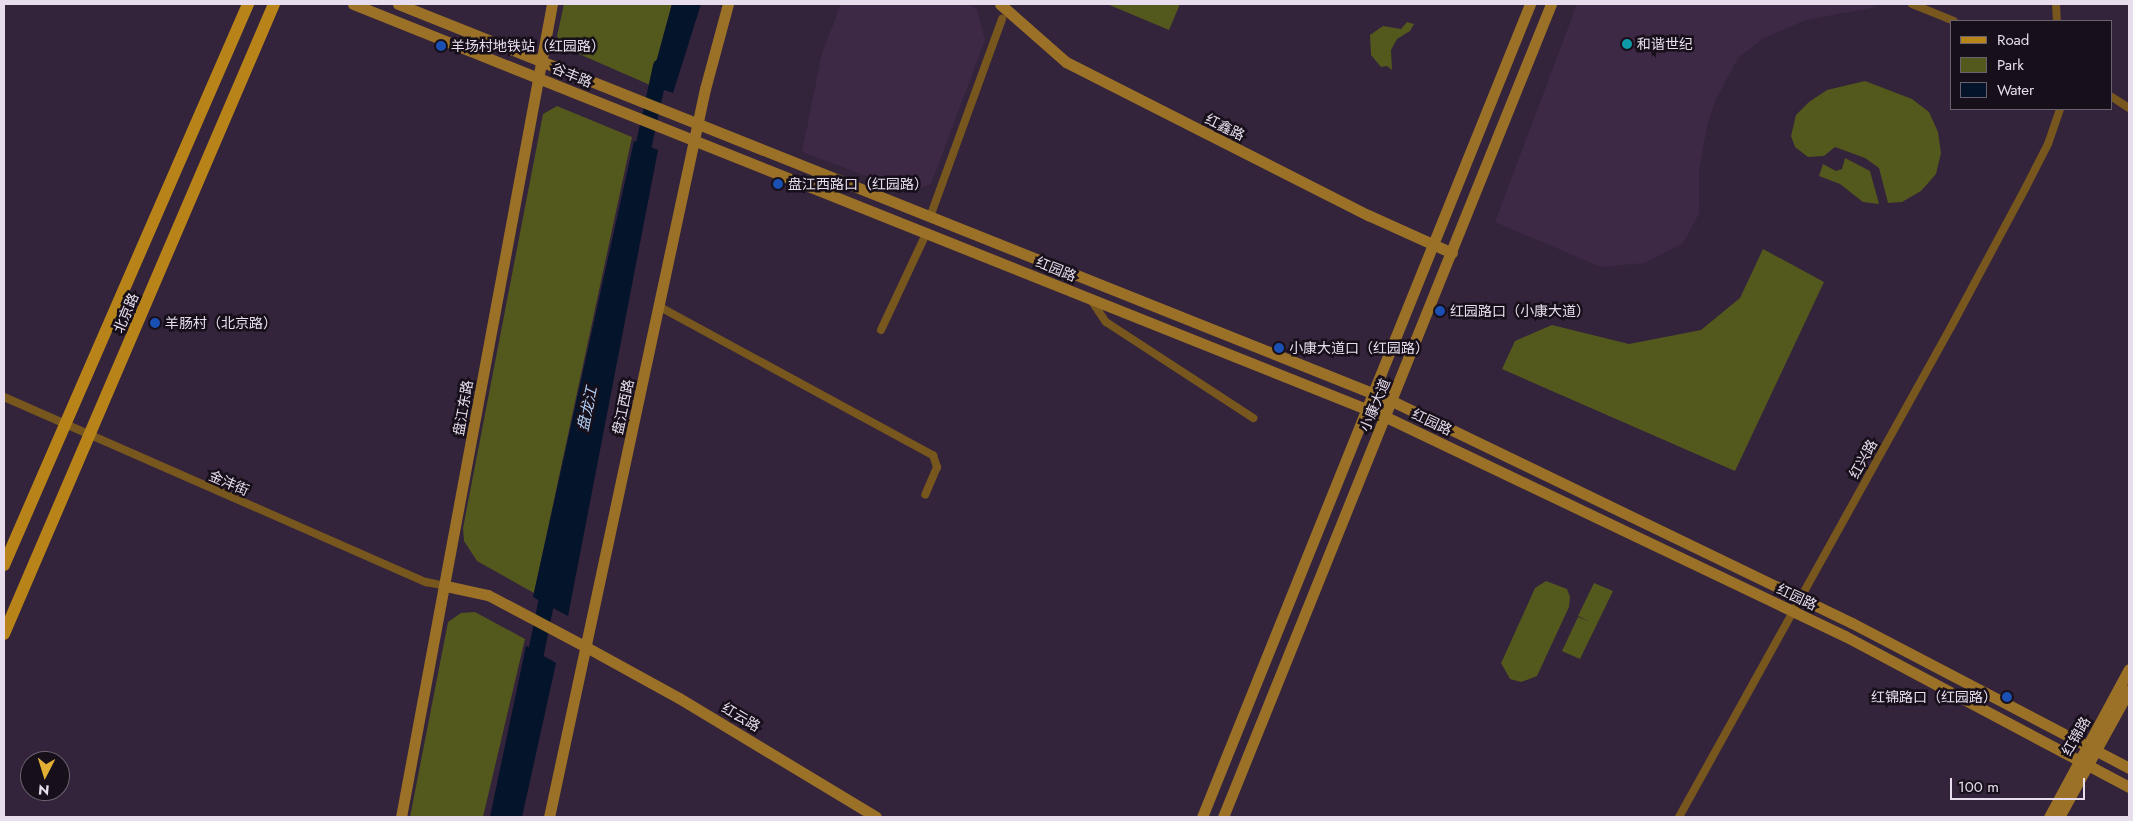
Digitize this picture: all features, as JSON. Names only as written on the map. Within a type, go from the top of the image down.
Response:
[{"type":"main road","name":"北京路","points":[[4,565],[248,4]]},
{"type":"main road","name":"北京路","points":[[4,634],[274,4]]},
{"type":"main road","name":"谷丰路","points":[[353,4],[670,131],[697,139]]},
{"type":"main road","name":"谷丰路","points":[[398,4],[542,59],[700,124]]},
{"type":"main road","name":"盘江东路","points":[[401,817],[446,586],[552,4]]},
{"type":"main road","name":"盘江西路","points":[[550,817],[697,139],[705,89],[728,4]]},
{"type":"main road","name":"红鑫路","points":[[1000,4],[1066,62],[1434,246],[1452,253]]},
{"type":"main road","name":"小康大道","points":[[1202,817],[1375,394],[1530,4]]},
{"type":"main road","name":"小康大道","points":[[1223,817],[1386,417],[1551,4]]},
{"type":"main road","name":"红园路","points":[[700,124],[1392,401],[1800,598],[2129,768]]},
{"type":"main road","name":"红园路","points":[[697,139],[1091,300],[1386,417],[1792,612],[2129,787]]},
{"type":"main road","name":"红云路","points":[[446,586],[488,595],[588,648],[679,698],[876,817]]},
{"type":"main road","name":"红锦路","points":[[2092,749],[2129,669]]},
{"type":"main road","name":"红锦路","points":[[2049,817],[2129,690]]},
{"type":"main road","name":"红锦路","points":[[2059,817],[2083,763]]},
{"type":"street","points":[[1912,4],[1952,20]]},
{"type":"street","points":[[2056,4],[2057,20]]},
{"type":"street","points":[[930,217],[1002,19]]},
{"type":"street","points":[[2113,98],[2129,108]]},
{"type":"street","name":"红兴路","points":[[1679,817],[2026,187],[2048,144],[2060,110]]},
{"type":"street","points":[[881,330],[927,232]]},
{"type":"street","points":[[1091,300],[1106,322],[1253,418]]},
{"type":"street","points":[[660,306],[933,455],[937,467],[925,495]]},
{"type":"street","name":"金沣街","points":[[4,397],[89,436],[426,582],[446,586]]},
{"type":"shaded area","points":[[841,4],[968,4],[977,9],[985,40],[931,184],[909,192],[802,152],[822,53]]},
{"type":"shaded area","points":[[1577,4],[1869,4],[1877,7],[1806,20],[1764,38],[1738,58],[1716,99],[1707,126],[1699,171],[1699,214],[1683,243],[1645,263],[1601,267],[1495,222]]},
{"type":"green space","points":[[564,4],[672,4],[650,85],[563,47],[557,36]]},
{"type":"green space","points":[[1107,4],[1180,4],[1169,30]]},
{"type":"green space","points":[[1407,22],[1414,24],[1410,31],[1397,39],[1391,50],[1392,70],[1387,66],[1381,67],[1371,55],[1370,35],[1383,26],[1401,29]]},
{"type":"green space","points":[[1865,81],[1912,99],[1929,112],[1938,132],[1941,153],[1936,174],[1921,191],[1902,202],[1888,203],[1879,168],[1865,158],[1835,147],[1824,156],[1808,157],[1795,147],[1791,136],[1796,115],[1809,102],[1827,90]]},
{"type":"green space","points":[[557,106],[632,137],[534,593],[477,561],[464,541],[463,528],[543,114]]},
{"type":"green space","points":[[1845,158],[1870,171],[1879,204],[1863,202],[1840,184],[1819,176],[1823,164],[1836,171],[1842,169]]},
{"type":"green space","points":[[1763,249],[1824,282],[1735,471],[1502,369],[1515,341],[1552,325],[1629,344],[1701,330],[1740,298]]},
{"type":"green space","points":[[1546,581],[1567,589],[1570,597],[1569,607],[1537,676],[1521,682],[1510,679],[1501,663],[1535,588]]},
{"type":"green space","points":[[1594,583],[1613,591],[1580,659],[1562,651],[1578,617],[1590,622],[1578,616]]},
{"type":"green space","points":[[475,612],[525,639],[483,817],[410,817],[448,622],[461,613]]},
{"type":"water","points":[[672,4],[701,4],[673,93],[650,85]]},
{"type":"water","points":[[634,141],[658,150],[568,616],[533,597]]},
{"type":"water","points":[[526,646],[556,663],[522,817],[490,817]]},
{"type":"waterway","name":"盘龙江","points":[[639,167],[661,66]]},
{"type":"waterway","name":"盘龙江","points":[[532,673],[550,584]]},
{"type":"place","name":"和谐世纪","points":[[1627,44]]},
{"type":"place","name":"羊场村地铁站（红园路）","points":[[441,46]]},
{"type":"place","name":"盘江西路口（红园路）","points":[[778,184]]},
{"type":"place","name":"红园路口（小康大道）","points":[[1440,311]]},
{"type":"place","name":"羊肠村（北京路）","points":[[155,323]]},
{"type":"place","name":"小康大道口（红园路）","points":[[1279,348]]},
{"type":"place","name":"红锦路口（红园路）","points":[[2007,697]]}]
